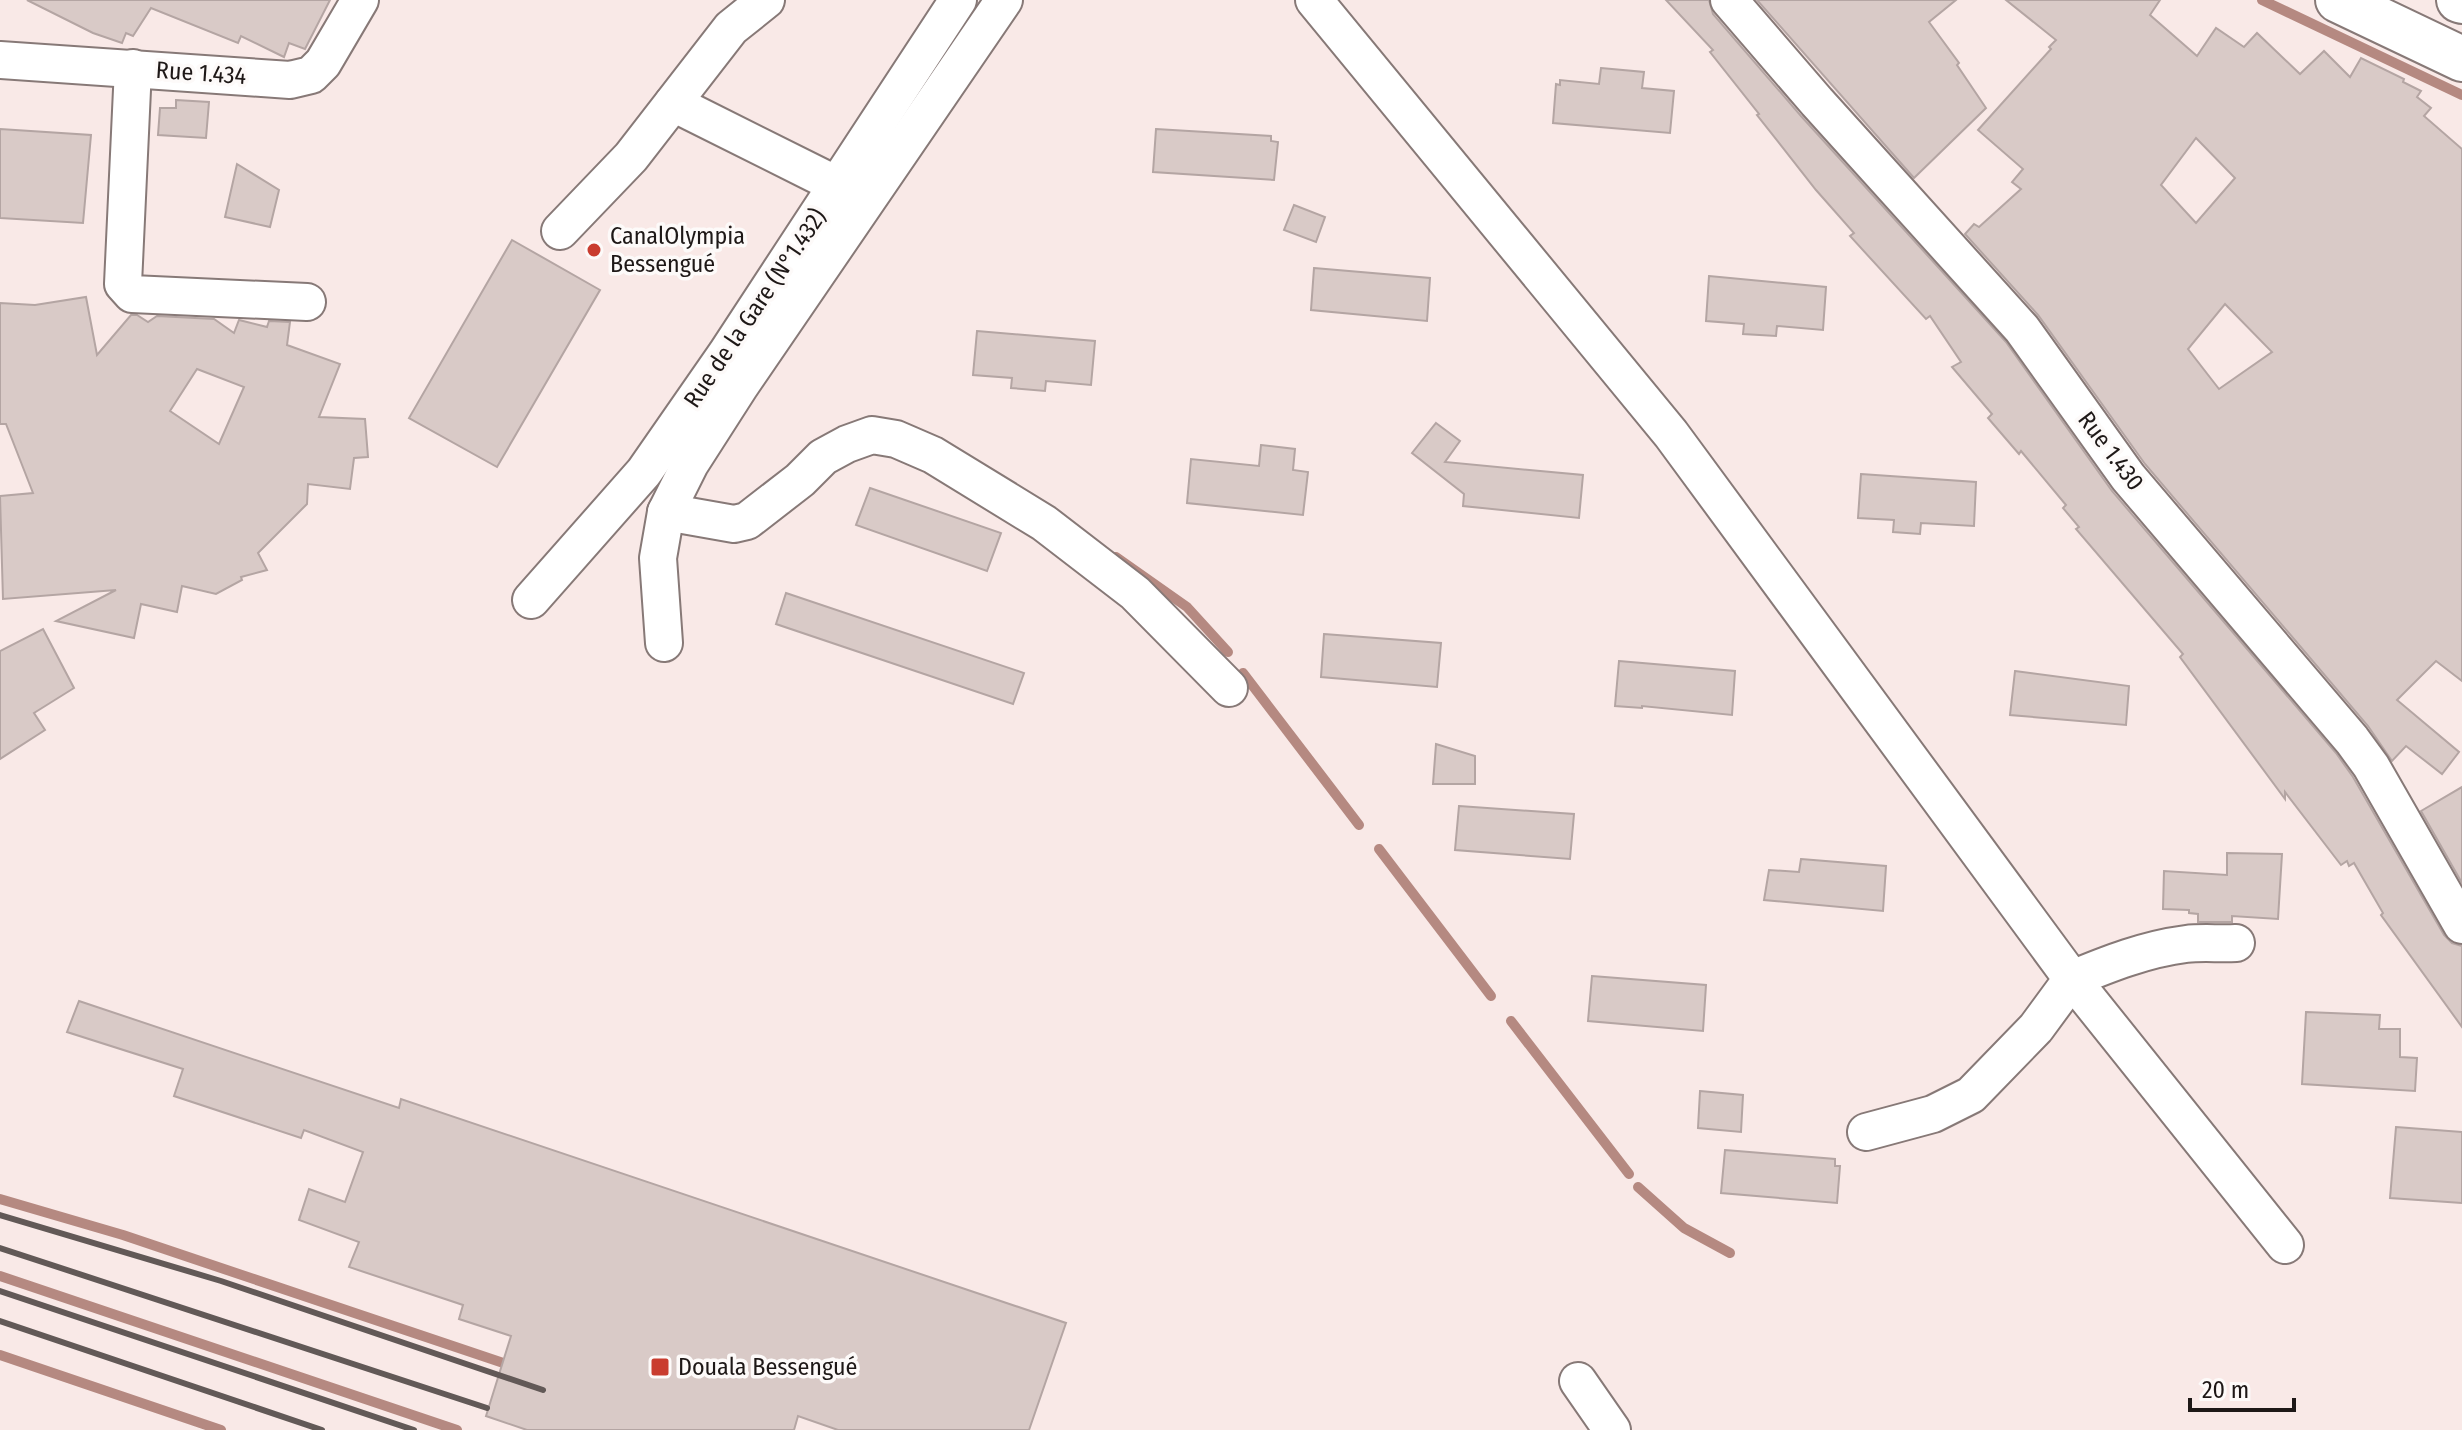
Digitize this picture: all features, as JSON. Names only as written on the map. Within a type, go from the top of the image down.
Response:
[{"type":"main road","points":[[2338,0],[2462,59]]},
{"type":"street","name":"Rue 1.434","points":[[0,60],[290,80],[311,75],[323,63],[360,0]]},
{"type":"street","points":[[560,231],[631,157],[731,28],[766,0]]},
{"type":"street","name":"Rue de la Gare (N°1.432)","points":[[531,600],[644,472],[726,354],[958,0]]},
{"type":"street","points":[[664,643],[658,558],[666,512],[690,464],[1004,0]]},
{"type":"street","points":[[1314,0],[1671,434],[2072,979],[2285,1245]]},
{"type":"street","name":"Rue 1.430","points":[[1729,0],[1817,102],[1992,293],[2022,329],[2128,477],[2352,740],[2371,766],[2462,925]]},
{"type":"street","points":[[133,68],[123,284],[132,294],[307,302]]},
{"type":"street","points":[[673,103],[837,185]]},
{"type":"street","points":[[666,512],[734,524],[747,521],[800,480],[823,457],[872,435],[896,439],[933,455],[1044,523],[1135,593],[1229,688]]},
{"type":"street","points":[[1866,1132],[1933,1114],[1971,1095],[2026,1038],[2072,979],[2109,963],[2185,944],[2236,943]]},
{"type":"street","points":[[1578,1381],[1612,1430]]},
{"type":"building","points":[[27,0],[330,0],[305,49],[289,43],[284,57],[241,36],[238,43],[151,8],[133,36],[126,33],[122,43],[93,33]]},
{"type":"building","points":[[1666,0],[1709,0],[1713,14],[1801,116],[2006,342],[2112,491],[2336,753],[2444,935],[2452,943],[2462,946],[2462,1027],[2381,915],[2383,913],[2354,863],[2349,866],[2347,861],[2341,865],[2285,792],[2285,799],[2180,657],[2183,654],[2076,529],[2079,527],[2063,508],[2066,505],[2021,451],[2019,454],[1988,418],[1992,414],[1952,367],[1961,362],[1930,316],[1926,319],[1850,236],[1854,233],[1757,115],[1710,52],[1713,50]]},
{"type":"building","points":[[1757,0],[1956,0],[1929,22],[1986,108],[1914,178]]},
{"type":"building","points":[[2006,0],[2160,0],[2150,15],[2197,56],[2216,28],[2244,47],[2257,33],[2300,74],[2324,51],[2350,77],[2361,58],[2404,79],[2403,82],[2421,91],[2417,97],[2431,108],[2424,116],[2462,149],[2462,681],[2436,661],[2397,700],[2459,752],[2442,774],[2406,746],[2392,761],[2368,726],[2145,464],[2038,315],[1965,234],[1974,224],[1979,227],[2021,189],[2012,182],[2023,169],[1978,130],[2056,40]],"holes":[[[2196,138],[2235,178],[2196,223],[2161,185]],[[2225,304],[2272,352],[2219,389],[2188,349]]]},
{"type":"building","points":[[1601,68],[1644,72],[1642,88],[1674,91],[1670,133],[1553,123],[1556,84],[1560,85],[1560,80],[1599,84]]},
{"type":"building","points":[[176,100],[209,102],[206,138],[158,135],[160,108],[176,108]]},
{"type":"building","points":[[0,129],[91,135],[83,223],[0,218]]},
{"type":"building","points":[[1156,129],[1271,136],[1271,141],[1278,142],[1274,180],[1153,172]]},
{"type":"building","points":[[237,164],[279,190],[270,227],[225,217]]},
{"type":"building","points":[[1294,205],[1325,217],[1316,242],[1284,230]]},
{"type":"building","points":[[512,240],[600,290],[497,467],[409,418]]},
{"type":"building","points":[[1314,268],[1430,278],[1427,321],[1311,310]]},
{"type":"building","points":[[1709,276],[1826,287],[1823,330],[1777,326],[1776,336],[1743,334],[1744,324],[1706,321]]},
{"type":"building","points":[[86,297],[97,355],[131,315],[148,322],[157,316],[214,319],[234,333],[239,320],[267,327],[269,321],[290,322],[287,345],[340,364],[319,417],[365,419],[368,457],[354,458],[350,489],[308,484],[307,504],[258,553],[267,570],[241,577],[242,580],[216,594],[182,586],[177,612],[141,604],[134,638],[56,621],[116,590],[3,599],[0,496],[33,493],[6,424],[0,424],[0,303],[35,305]],"holes":[[[197,369],[244,387],[219,444],[170,411]]]},
{"type":"building","points":[[977,331],[1095,341],[1091,385],[1046,381],[1045,391],[1011,388],[1012,378],[973,375]]},
{"type":"building","points":[[1436,423],[1460,441],[1445,462],[1583,475],[1579,518],[1463,506],[1464,494],[1412,453]]},
{"type":"building","points":[[1261,445],[1295,449],[1293,470],[1308,472],[1303,515],[1187,503],[1191,459],[1259,466]]},
{"type":"building","points":[[1861,474],[1976,482],[1974,526],[1921,523],[1920,534],[1893,532],[1894,520],[1858,518]]},
{"type":"building","points":[[870,488],[1001,533],[987,571],[856,525]]},
{"type":"building","points":[[786,593],[1024,673],[1013,704],[776,624]]},
{"type":"building","points":[[43,629],[74,688],[34,713],[45,730],[0,759],[0,651]]},
{"type":"building","points":[[1324,634],[1441,643],[1437,687],[1321,677]]},
{"type":"building","points":[[1619,661],[1735,671],[1732,715],[1615,706]]},
{"type":"building","points":[[2015,671],[2129,686],[2126,725],[2010,715]]},
{"type":"building","points":[[1436,744],[1475,756],[1475,784],[1433,784]]},
{"type":"building","points":[[2462,787],[2462,883],[2421,811]]},
{"type":"building","points":[[1459,806],[1574,814],[1570,859],[1455,850]]},
{"type":"building","points":[[2227,853],[2282,854],[2278,919],[2232,916],[2232,922],[2198,922],[2198,914],[2189,913],[2189,910],[2163,909],[2164,871],[2227,875]]},
{"type":"building","points":[[1801,859],[1886,866],[1883,911],[1764,900],[1769,870],[1799,872]]},
{"type":"building","points":[[1592,976],[1706,985],[1703,1031],[1588,1021]]},
{"type":"building","points":[[79,1001],[399,1108],[401,1099],[1066,1323],[1029,1430],[838,1430],[798,1416],[794,1430],[527,1430],[486,1416],[511,1336],[459,1319],[463,1305],[349,1267],[359,1242],[299,1220],[309,1189],[345,1202],[363,1152],[304,1130],[301,1138],[174,1096],[183,1069],[67,1032]]},
{"type":"building","points":[[2306,1012],[2380,1015],[2379,1029],[2400,1029],[2400,1057],[2417,1058],[2415,1091],[2302,1084]]},
{"type":"building","points":[[1700,1091],[1743,1095],[1741,1132],[1698,1128]]},
{"type":"building","points":[[2396,1127],[2462,1132],[2462,1203],[2390,1198]]},
{"type":"building","points":[[1725,1150],[1835,1159],[1835,1166],[1840,1166],[1837,1203],[1721,1193]]},
{"type":"waterway","points":[[2262,0],[2462,95]]},
{"type":"waterway","points":[[1116,557],[1187,607],[1228,652]]},
{"type":"waterway","points":[[1243,673],[1359,825]]},
{"type":"waterway","points":[[1379,849],[1491,996]]},
{"type":"waterway","points":[[1511,1021],[1629,1174]]},
{"type":"waterway","points":[[1638,1187],[1684,1228],[1730,1253]]},
{"type":"waterway","points":[[0,1199],[123,1235],[515,1367]]},
{"type":"waterway","points":[[0,1276],[457,1430]]},
{"type":"waterway","points":[[0,1355],[221,1430]]},
{"type":"railway","points":[[0,1215],[221,1281],[543,1390]]},
{"type":"railway","points":[[0,1248],[487,1408]]},
{"type":"railway","points":[[0,1291],[414,1430]]},
{"type":"railway","points":[[0,1321],[322,1430]]},
{"type":"place","name":"CanalOlympia Bessengué","points":[[594,250]]},
{"type":"place","name":"Douala Bessengué","points":[[660,1367]]}]
